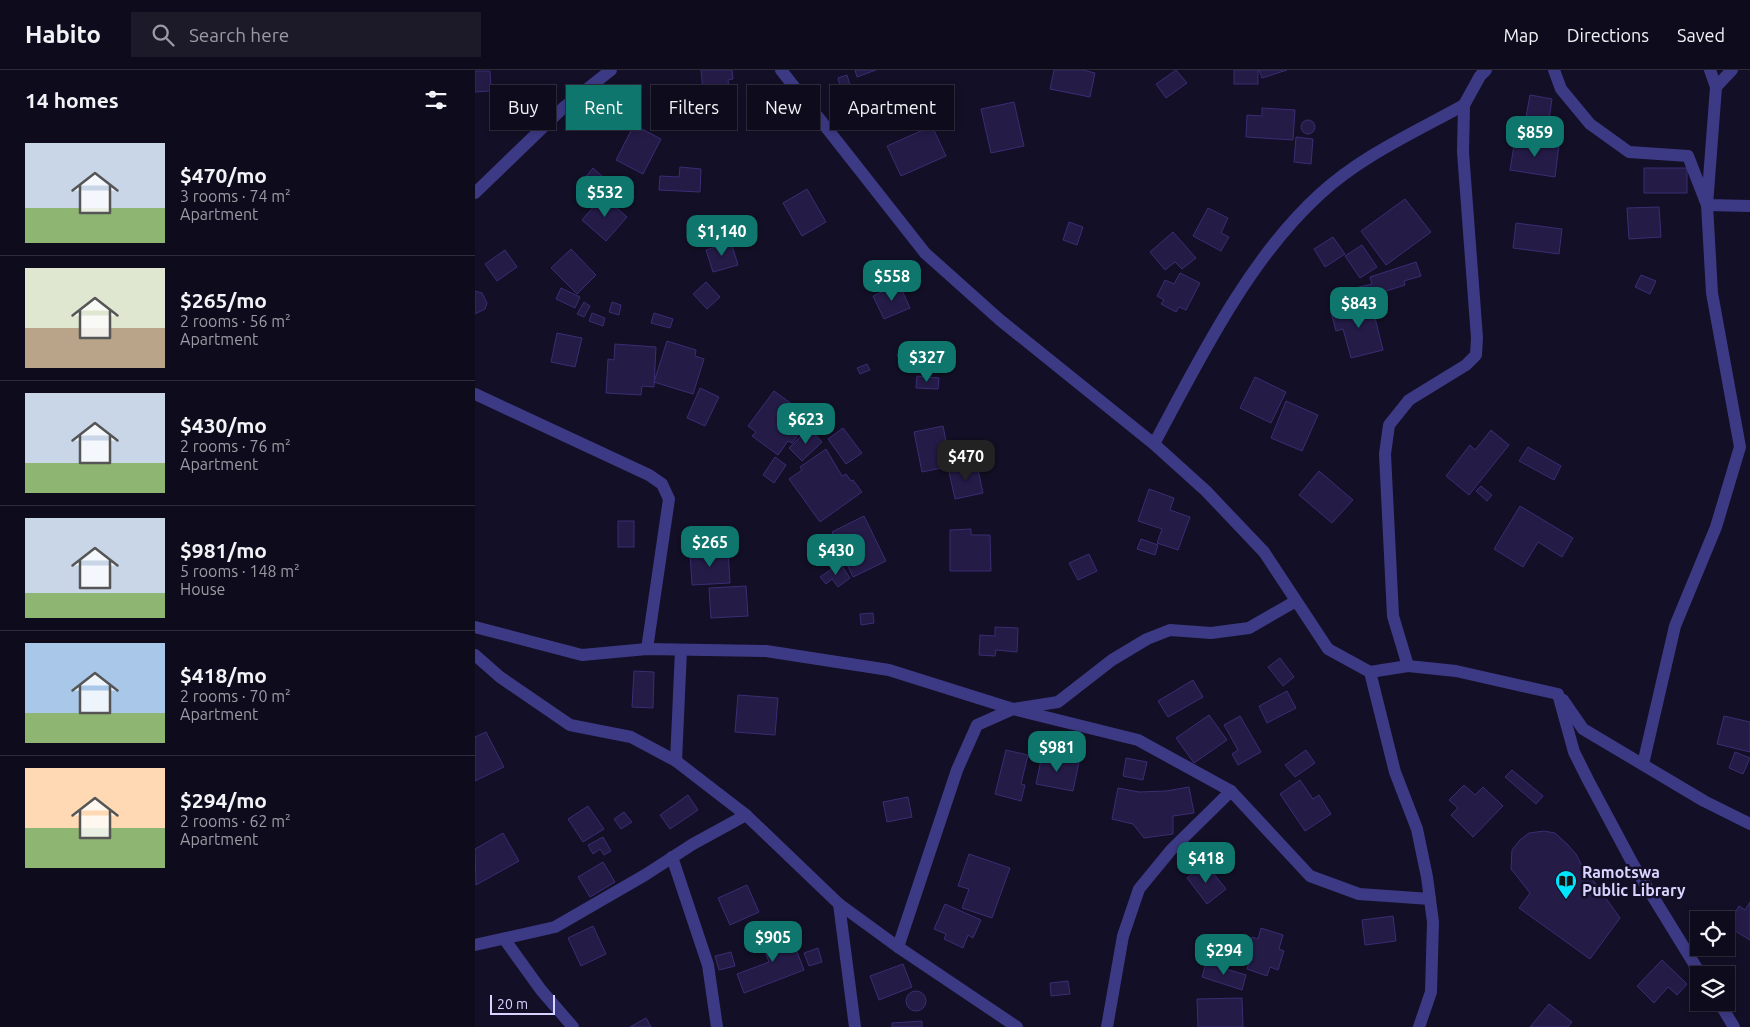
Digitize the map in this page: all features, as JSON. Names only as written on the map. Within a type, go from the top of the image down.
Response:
[{"type":"street","points":[[475,193],[563,108],[611,70]]},
{"type":"street","points":[[781,70],[925,253],[1000,320],[1154,444],[1206,491],[1264,552],[1328,649],[1370,672],[1408,666],[1456,671],[1558,694],[1583,729],[1704,801],[1750,824]]},
{"type":"street","points":[[1408,666],[1393,616],[1385,454],[1389,425],[1409,400],[1466,366],[1476,355],[1477,338],[1463,152],[1464,105],[1480,76],[1486,70]]},
{"type":"street","points":[[1554,70],[1561,89],[1590,124],[1629,152],[1688,156],[1707,204]]},
{"type":"street","points":[[1643,764],[1675,626],[1716,527],[1740,447],[1712,293],[1707,204],[1716,87],[1711,70]]},
{"type":"street","points":[[1716,87],[1732,70]]},
{"type":"street","points":[[1154,444],[1196,366],[1264,255],[1319,195],[1370,157],[1464,105]]},
{"type":"street","points":[[1707,204],[1750,206]]},
{"type":"street","points":[[475,394],[649,475],[662,484],[669,499],[647,649]]},
{"type":"street","points":[[898,947],[957,770],[977,725],[1013,709],[1058,702],[1112,660],[1147,640],[1170,630],[1211,633],[1249,628],[1296,601]]},
{"type":"street","points":[[475,627],[582,655],[647,649],[766,651],[889,670],[1013,709],[1138,740],[1231,791],[1310,876],[1359,894],[1430,899]]},
{"type":"street","points":[[676,761],[681,650]]},
{"type":"street","points":[[475,655],[500,676],[570,724],[631,737],[676,761],[746,815],[839,904],[898,947],[1017,1027]]},
{"type":"street","points":[[1370,672],[1395,772],[1417,829],[1430,899],[1433,922],[1431,992],[1419,1027]]},
{"type":"street","points":[[1558,694],[1574,752],[1587,780],[1634,866],[1695,966]]},
{"type":"street","points":[[1107,1027],[1123,936],[1139,889],[1171,850],[1231,791]]},
{"type":"street","points":[[475,945],[505,940],[555,927],[746,815]]},
{"type":"street","points":[[672,857],[708,965],[717,1027]]},
{"type":"street","points":[[839,904],[855,1027]]},
{"type":"street","points":[[505,940],[541,990],[573,1027]]},
{"type":"street","points":[[1724,1011],[1734,1027]]},
{"type":"building","points":[[701,70],[732,70],[733,79],[728,80],[729,85],[702,85]]},
{"type":"building","points":[[855,70],[876,70],[857,77]]},
{"type":"building","points":[[1054,70],[1083,70],[1095,73],[1090,97],[1050,89]]},
{"type":"building","points":[[1176,70],[1187,83],[1166,98],[1156,84]]},
{"type":"building","points":[[1234,70],[1258,70],[1258,84],[1234,84]]},
{"type":"building","points":[[1259,70],[1287,70],[1262,78]]},
{"type":"building","points":[[475,71],[490,71],[490,91],[475,92]]},
{"type":"building","points":[[847,75],[850,85],[840,85],[838,78]]},
{"type":"building","points":[[1530,95],[1552,99],[1548,126],[1525,123]]},
{"type":"building","points":[[1014,102],[1024,146],[991,153],[981,109]]},
{"type":"building","points":[[1262,108],[1295,110],[1293,140],[1246,137],[1247,115],[1262,116]]},
{"type":"building","points":[[1305,120],[1311,120],[1315,127],[1311,134],[1305,134],[1301,130],[1301,124]]},
{"type":"building","points":[[641,129],[661,139],[643,174],[616,160],[631,130]]},
{"type":"building","points":[[923,130],[934,130],[946,156],[901,176],[887,146]]},
{"type":"building","points":[[1296,137],[1313,139],[1311,164],[1294,162]]},
{"type":"building","points":[[1515,139],[1559,145],[1555,177],[1510,170]]},
{"type":"building","points":[[680,167],[701,169],[700,192],[659,190],[660,176],[679,177]]},
{"type":"building","points":[[593,168],[612,185],[603,196],[583,180]]},
{"type":"building","points":[[1644,168],[1687,168],[1687,193],[1644,193]]},
{"type":"building","points":[[807,189],[826,222],[802,236],[783,203]]},
{"type":"building","points":[[603,196],[627,217],[606,241],[582,220]]},
{"type":"building","points":[[1405,199],[1431,232],[1386,265],[1361,231]]},
{"type":"building","points":[[1659,207],[1661,237],[1629,239],[1627,208]]},
{"type":"building","points":[[1208,208],[1228,218],[1221,233],[1229,237],[1221,251],[1193,236]]},
{"type":"building","points":[[1069,222],[1083,227],[1077,245],[1063,240]]},
{"type":"building","points":[[1516,223],[1562,229],[1559,254],[1513,248]]},
{"type":"building","points":[[1173,232],[1196,258],[1182,269],[1175,262],[1165,270],[1150,252]]},
{"type":"building","points":[[1333,237],[1345,254],[1325,267],[1314,249]]},
{"type":"building","points":[[731,242],[738,265],[713,272],[706,250]]},
{"type":"building","points":[[1362,245],[1377,267],[1360,278],[1345,256]]},
{"type":"building","points":[[571,249],[596,275],[577,294],[551,268]]},
{"type":"building","points":[[505,250],[517,267],[497,281],[485,264]]},
{"type":"building","points":[[1416,262],[1421,276],[1404,281],[1405,285],[1342,305],[1338,292],[1372,284],[1370,277]]},
{"type":"building","points":[[1180,273],[1200,283],[1186,310],[1179,307],[1176,312],[1161,304],[1164,300],[1157,296],[1165,280],[1174,284]]},
{"type":"building","points":[[1641,275],[1656,281],[1650,294],[1635,287]]},
{"type":"building","points":[[706,282],[720,297],[707,309],[693,294]]},
{"type":"building","points":[[899,284],[910,308],[884,319],[873,296]]},
{"type":"building","points":[[561,288],[580,297],[575,308],[556,299]]},
{"type":"building","points":[[475,291],[482,293],[487,303],[485,309],[475,314]]},
{"type":"building","points":[[584,302],[590,306],[584,317],[577,314]]},
{"type":"building","points":[[612,302],[621,305],[619,315],[609,312]]},
{"type":"building","points":[[1371,302],[1383,350],[1351,358],[1343,329],[1336,331],[1331,312]]},
{"type":"building","points":[[592,313],[605,318],[603,326],[589,321]]},
{"type":"building","points":[[654,313],[673,319],[670,328],[651,323]]},
{"type":"building","points":[[557,333],[582,338],[575,367],[551,362]]},
{"type":"building","points":[[667,341],[696,350],[695,356],[704,359],[693,394],[654,382]]},
{"type":"building","points":[[936,342],[940,355],[901,367],[897,354]]},
{"type":"building","points":[[615,344],[656,347],[654,387],[642,386],[641,395],[606,393],[608,359],[614,360]]},
{"type":"building","points":[[867,364],[870,370],[860,374],[857,368]]},
{"type":"building","points":[[917,376],[939,378],[938,389],[916,388]]},
{"type":"building","points":[[1255,377],[1286,392],[1271,423],[1240,408]]},
{"type":"building","points":[[700,388],[719,397],[705,426],[687,418]]},
{"type":"building","points":[[774,391],[811,418],[792,443],[788,441],[778,455],[752,436],[756,432],[748,426]]},
{"type":"building","points":[[1286,401],[1318,415],[1302,451],[1271,438]]},
{"type":"building","points":[[943,426],[951,466],[922,472],[914,432]]},
{"type":"building","points":[[809,428],[822,442],[802,461],[789,448]]},
{"type":"building","points":[[843,428],[862,453],[846,464],[828,439]]},
{"type":"building","points":[[1491,430],[1509,445],[1469,495],[1446,476],[1470,445],[1475,450]]},
{"type":"building","points":[[1528,447],[1561,466],[1554,480],[1519,461]]},
{"type":"building","points":[[826,449],[842,476],[846,474],[862,492],[820,522],[789,479],[802,470],[800,467]]},
{"type":"building","points":[[775,457],[786,465],[774,483],[763,475]]},
{"type":"building","points":[[977,465],[983,493],[955,499],[949,472]]},
{"type":"building","points":[[1319,471],[1353,500],[1332,523],[1299,495]]},
{"type":"building","points":[[1481,486],[1492,495],[1487,501],[1476,491]]},
{"type":"building","points":[[1149,489],[1174,498],[1170,510],[1190,517],[1178,550],[1157,543],[1162,529],[1138,521]]},
{"type":"building","points":[[1520,506],[1573,538],[1562,557],[1538,542],[1523,567],[1494,549]]},
{"type":"building","points":[[864,516],[886,561],[853,577],[832,532]]},
{"type":"building","points":[[618,521],[634,521],[634,547],[618,547]]},
{"type":"building","points":[[971,529],[971,535],[990,535],[991,571],[950,571],[950,530]]},
{"type":"building","points":[[1141,539],[1158,545],[1155,555],[1137,549]]},
{"type":"building","points":[[728,550],[730,583],[692,585],[690,552]]},
{"type":"building","points":[[1089,554],[1097,571],[1078,580],[1069,563]]},
{"type":"building","points":[[840,563],[850,578],[838,587],[832,579],[826,584],[820,577]]},
{"type":"building","points":[[746,586],[748,616],[711,618],[709,588]]},
{"type":"building","points":[[873,613],[874,623],[861,625],[860,614]]},
{"type":"building","points":[[995,627],[1018,628],[1017,652],[996,650],[995,656],[979,655],[980,635],[995,636]]},
{"type":"building","points":[[1280,658],[1294,677],[1283,686],[1268,667]]},
{"type":"building","points":[[634,671],[654,672],[653,708],[632,707]]},
{"type":"building","points":[[1193,680],[1203,697],[1168,717],[1158,701]]},
{"type":"building","points":[[1287,691],[1296,708],[1267,723],[1259,706]]},
{"type":"building","points":[[738,695],[778,698],[775,735],[735,732]]},
{"type":"building","points":[[1209,715],[1227,740],[1194,763],[1176,738]]},
{"type":"building","points":[[1240,716],[1261,752],[1238,765],[1232,754],[1238,750],[1224,725]]},
{"type":"building","points":[[1724,716],[1750,722],[1750,752],[1717,744]]},
{"type":"building","points":[[486,732],[504,767],[475,781],[475,737]]},
{"type":"building","points":[[1006,750],[1028,755],[1021,784],[1025,785],[1021,801],[995,794]]},
{"type":"building","points":[[1306,750],[1315,763],[1295,777],[1285,765]]},
{"type":"building","points":[[1735,752],[1750,758],[1743,774],[1729,768]]},
{"type":"building","points":[[1042,755],[1079,762],[1073,791],[1036,784]]},
{"type":"building","points":[[1126,758],[1147,762],[1143,780],[1123,776]]},
{"type":"building","points":[[1512,770],[1543,796],[1536,804],[1505,777]]},
{"type":"building","points":[[1300,780],[1313,799],[1319,795],[1331,814],[1305,831],[1280,794]]},
{"type":"building","points":[[1464,785],[1475,795],[1483,787],[1503,806],[1473,837],[1451,815],[1458,808],[1449,800]]},
{"type":"building","points":[[1189,787],[1194,813],[1173,816],[1173,834],[1144,838],[1133,824],[1112,819],[1118,788],[1139,792],[1166,791]]},
{"type":"building","points":[[688,795],[698,810],[670,829],[660,815]]},
{"type":"building","points":[[908,797],[912,817],[887,822],[883,802]]},
{"type":"building","points":[[588,806],[604,829],[583,842],[568,819]]},
{"type":"building","points":[[624,812],[632,822],[621,829],[614,819]]},
{"type":"building","name":"Ramotswa Public Library","points":[[1544,831],[1555,833],[1576,854],[1584,870],[1584,880],[1590,876],[1620,918],[1590,959],[1519,908],[1530,893],[1511,869],[1512,850],[1529,833]]},
{"type":"building","points":[[503,833],[519,861],[476,885],[475,849]]},
{"type":"building","points":[[603,837],[611,851],[604,855],[600,849],[593,854],[588,845]]},
{"type":"building","points":[[969,854],[1010,868],[992,918],[962,908],[969,889],[958,886]]},
{"type":"building","points":[[603,862],[615,882],[590,897],[578,877]]},
{"type":"building","points":[[1205,863],[1226,889],[1207,904],[1187,878]]},
{"type":"building","points":[[747,885],[759,912],[730,925],[718,898]]},
{"type":"building","points":[[1750,902],[1750,940],[1735,931],[1735,913],[1739,906],[1745,910]]},
{"type":"building","points":[[945,904],[981,920],[973,938],[968,935],[963,948],[944,939],[946,934],[934,929]]},
{"type":"building","points":[[1393,916],[1396,941],[1365,945],[1362,920]]},
{"type":"building","points":[[593,926],[606,954],[581,966],[568,938]]},
{"type":"building","points":[[1261,928],[1283,935],[1279,949],[1284,951],[1278,970],[1270,967],[1267,976],[1247,969],[1251,957],[1246,954],[1252,937],[1258,939]]},
{"type":"building","points":[[789,931],[804,970],[744,993],[737,974],[769,962],[761,941]]},
{"type":"building","points":[[818,948],[822,962],[809,966],[804,953]]},
{"type":"building","points":[[731,952],[735,966],[719,970],[715,956]]},
{"type":"building","points":[[1662,960],[1687,984],[1677,995],[1668,987],[1654,1003],[1637,986]]},
{"type":"building","points":[[1206,963],[1246,975],[1242,990],[1202,977]]},
{"type":"building","points":[[903,964],[912,987],[879,1000],[870,976]]},
{"type":"building","points":[[1068,981],[1070,994],[1051,996],[1050,983]]},
{"type":"building","points":[[916,991],[923,994],[926,1001],[923,1008],[916,1011],[909,1008],[906,1001],[909,994]]},
{"type":"building","points":[[1242,998],[1243,1027],[1198,1027],[1197,999]]},
{"type":"building","points":[[1549,1004],[1572,1022],[1568,1027],[1530,1027]]},
{"type":"building","points":[[646,1018],[651,1027],[630,1027]]},
{"type":"building","points":[[922,1021],[922,1027],[892,1027],[892,1023]]},
{"type":"place","name":"Ramotswa Public Library","points":[[1566,900]]}]
